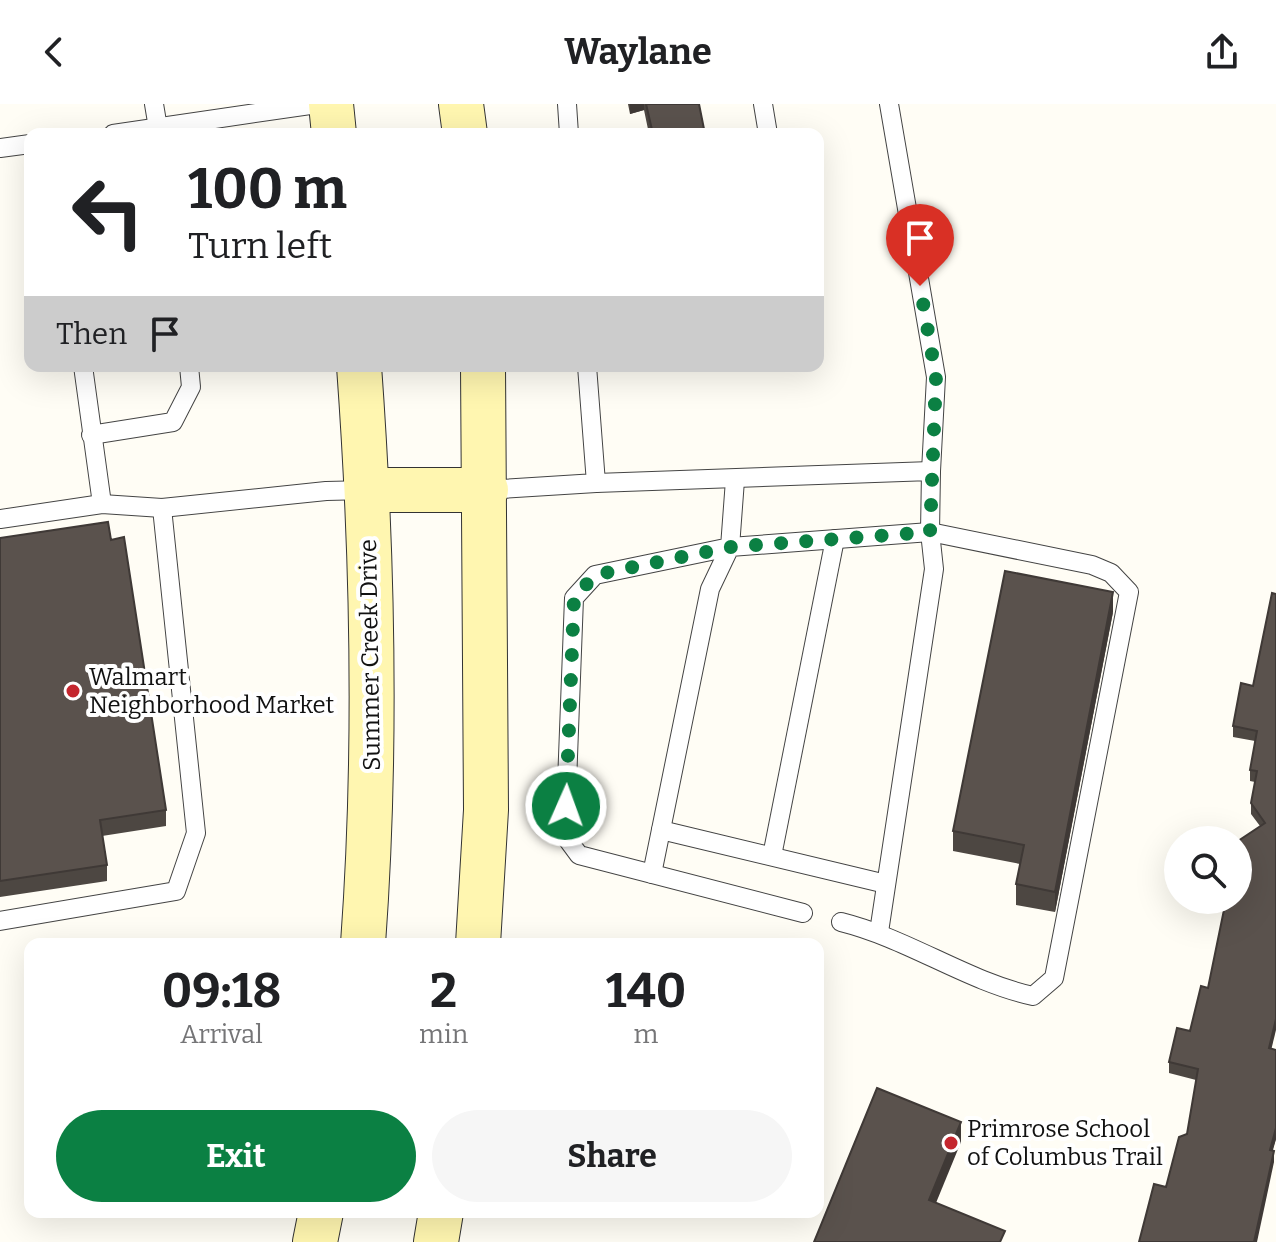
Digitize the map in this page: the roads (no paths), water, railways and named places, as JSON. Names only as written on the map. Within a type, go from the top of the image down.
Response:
[{"type":"main road","points":[[331,104],[333,128]]},
{"type":"main road","points":[[461,104],[464,128]]},
{"type":"main road","name":"Summer Creek Drive","points":[[359,372],[368,490],[371,838],[363,938]]},
{"type":"main road","points":[[478,938],[486,810],[483,372]]},
{"type":"main road","points":[[368,490],[486,490]]},
{"type":"main road","points":[[315,1242],[320,1218]]},
{"type":"main road","points":[[436,1242],[440,1218]]},
{"type":"lane","points":[[154,104],[158,128]]},
{"type":"lane","points":[[176,128],[317,104]]},
{"type":"lane","points":[[567,104],[569,128]]},
{"type":"lane","points":[[763,104],[767,128]]},
{"type":"lane","points":[[879,932],[934,569],[930,532],[936,377],[889,104]]},
{"type":"lane","points":[[0,148],[24,145]]},
{"type":"lane","points":[[84,372],[102,504]]},
{"type":"lane","points":[[91,435],[173,422],[191,387],[190,372]]},
{"type":"lane","points":[[587,372],[596,483]]},
{"type":"lane","points":[[486,490],[931,471]]},
{"type":"lane","points":[[652,874],[710,589],[730,547],[735,480]]},
{"type":"lane","points":[[0,519],[102,504],[162,508],[326,491],[368,490]]},
{"type":"lane","points":[[0,921],[176,891],[190,857],[196,833],[162,508]]},
{"type":"lane","points":[[803,913],[579,855],[565,836],[574,598],[595,575],[730,547],[930,532],[1092,565],[1111,573],[1129,592],[1054,978],[1033,996],[1001,989],[879,932],[841,922]]},
{"type":"lane","points":[[772,856],[835,539]]},
{"type":"lane","points":[[661,830],[886,884]]},
{"type":"place","name":"Walmart Neighborhood Market","points":[[73,691]]},
{"type":"place","name":"Primrose School of Columbus Trail","points":[[951,1143]]}]
